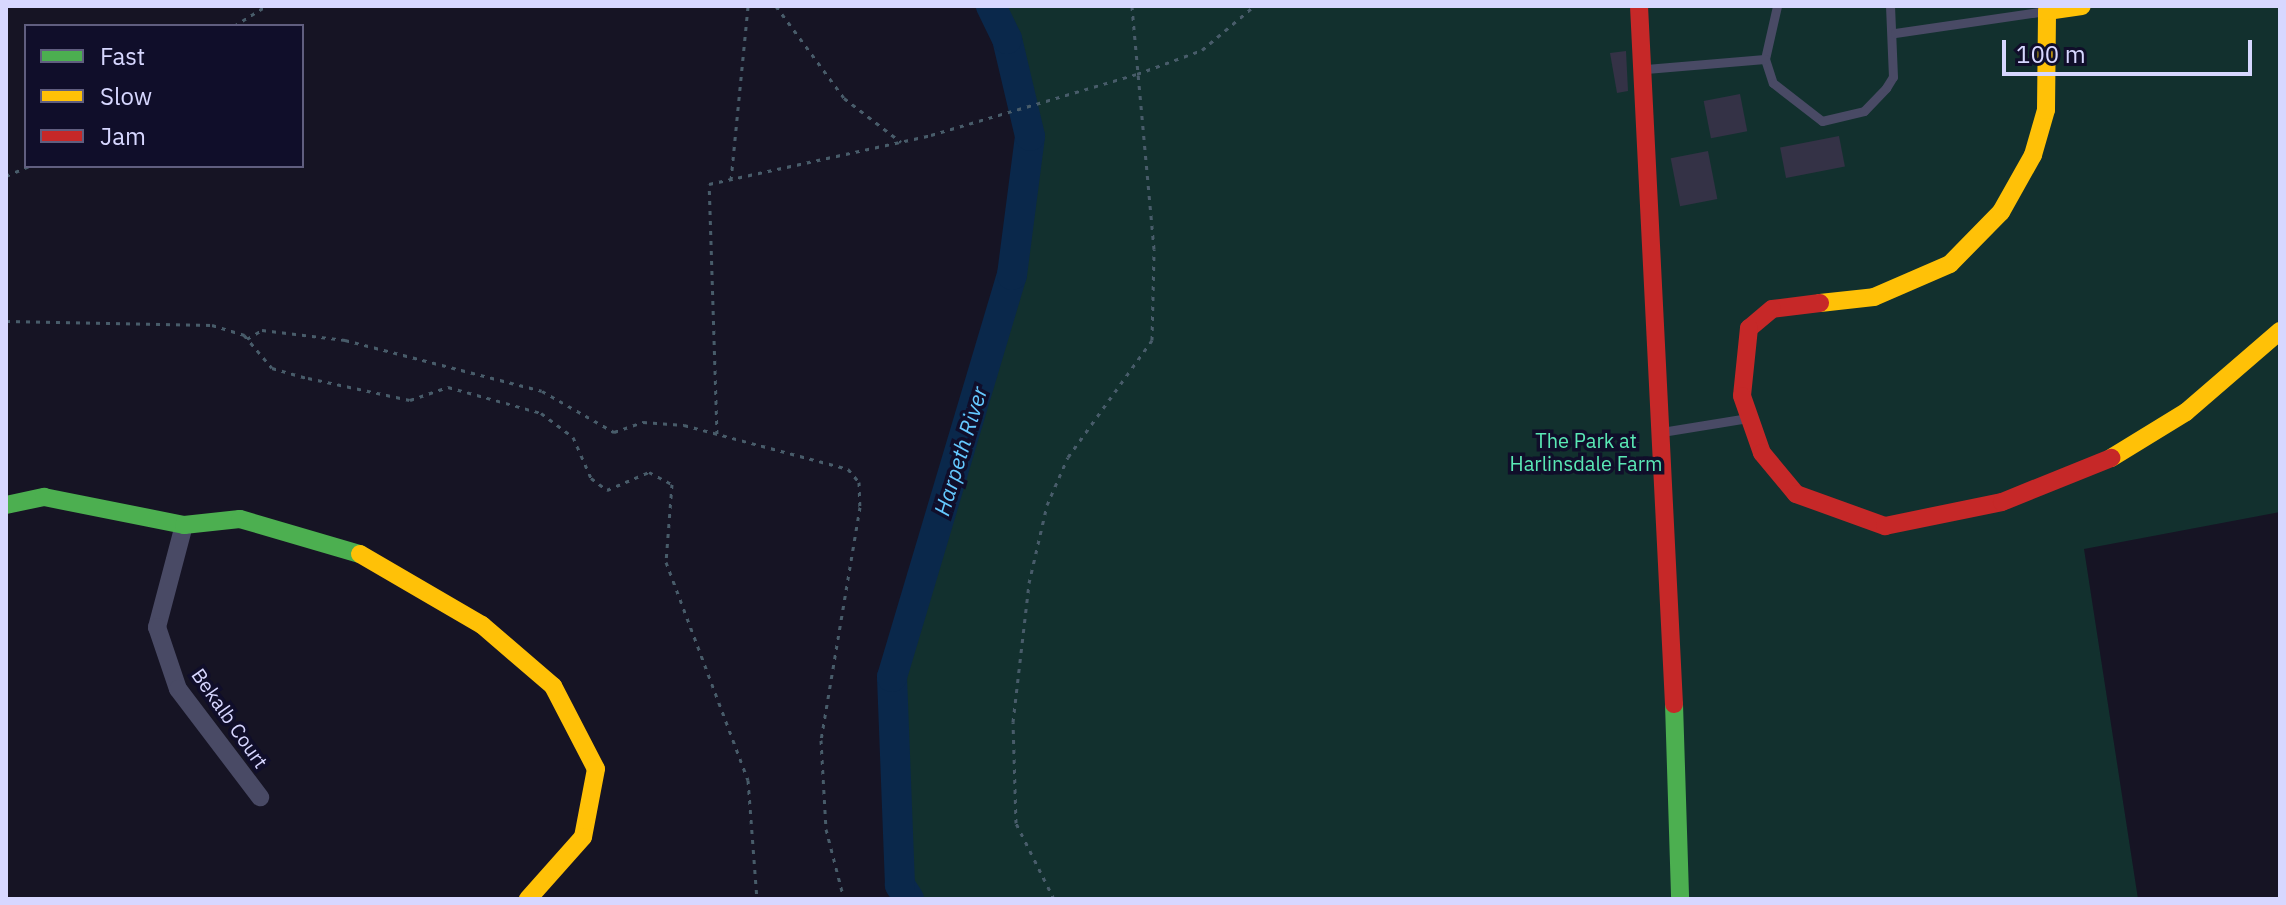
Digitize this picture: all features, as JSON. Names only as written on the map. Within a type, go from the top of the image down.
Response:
[{"type":"street","points":[[1639,6],[1665,431],[1680,899]]},
{"type":"street","points":[[2082,6],[2047,11],[2046,110],[2033,155],[2001,212],[1950,264],[1874,297],[1772,309],[1749,328],[1742,396],[1762,453],[1796,494],[1885,526],[2002,502],[2105,461],[2186,412],[2280,331]]},
{"type":"street","points":[[6,505],[44,497],[184,525],[240,519],[358,553],[482,625],[553,686],[596,769],[583,837],[528,899]]},
{"type":"street","name":"Bekalb Court","points":[[184,525],[157,627],[178,689],[260,797]]},
{"type":"lane","points":[[1777,6],[1765,59],[1773,83],[1822,121],[1864,111],[1886,88],[1895,33],[1890,6]]},
{"type":"lane","points":[[1895,33],[2047,11]]},
{"type":"lane","points":[[1643,69],[1765,59]]},
{"type":"lane","points":[[1665,431],[1749,418]]},
{"type":"path","points":[[237,24],[266,6]]},
{"type":"path","points":[[731,180],[748,6]]},
{"type":"path","points":[[776,6],[844,98],[901,142]]},
{"type":"path","points":[[1054,899],[1016,823],[1013,722],[1029,583],[1047,505],[1068,457],[1152,340],[1154,249],[1132,6]]},
{"type":"path","points":[[717,434],[709,184],[931,135],[1137,74],[1202,50],[1254,6]]},
{"type":"path","points":[[6,176],[24,168]]},
{"type":"path","points":[[6,321],[212,325],[247,339],[272,368],[308,378],[410,400],[448,387],[541,413],[573,437],[591,478],[607,490],[649,472],[672,484],[666,562],[748,780],[757,899]]},
{"type":"path","points":[[247,339],[262,330],[345,340],[542,391],[585,422],[614,432],[643,422],[717,434],[838,466],[859,482],[821,740],[826,829],[844,899]]},
{"type":"green space","name":"The Park at Harlinsdale Farm","points":[[991,6],[2280,6],[2280,512],[2084,549],[2138,899],[909,899],[900,885],[892,677],[1012,275],[1030,136]]},
{"type":"building","points":[[1626,51],[1628,91],[1617,93],[1610,53]]},
{"type":"building","points":[[1740,94],[1747,131],[1711,138],[1704,101]]},
{"type":"building","points":[[1839,136],[1845,166],[1786,178],[1780,147]]},
{"type":"building","points":[[1708,151],[1717,199],[1680,206],[1671,158]]},
{"type":"waterway","name":"Harpeth River","points":[[909,899],[900,885],[892,677],[1012,275],[1030,136],[1007,39],[991,6]]},
{"type":"traffic: fast","points":[[6,505],[44,497],[184,525],[240,519],[360,554]]},
{"type":"traffic: fast","points":[[1674,704],[1680,899]]},
{"type":"traffic: slow","points":[[1820,303],[1874,297],[1950,264],[2001,212],[2033,155],[2046,110],[2047,11],[2082,6]]},
{"type":"traffic: slow","points":[[2111,458],[2186,412],[2280,331]]},
{"type":"traffic: slow","points":[[360,554],[482,625],[553,686],[596,769],[583,837],[528,899]]},
{"type":"traffic: jam","points":[[1639,6],[1674,704]]},
{"type":"traffic: jam","points":[[1820,303],[1772,309],[1749,328],[1742,396],[1762,453],[1796,494],[1885,526],[2002,502],[2111,458]]}]
